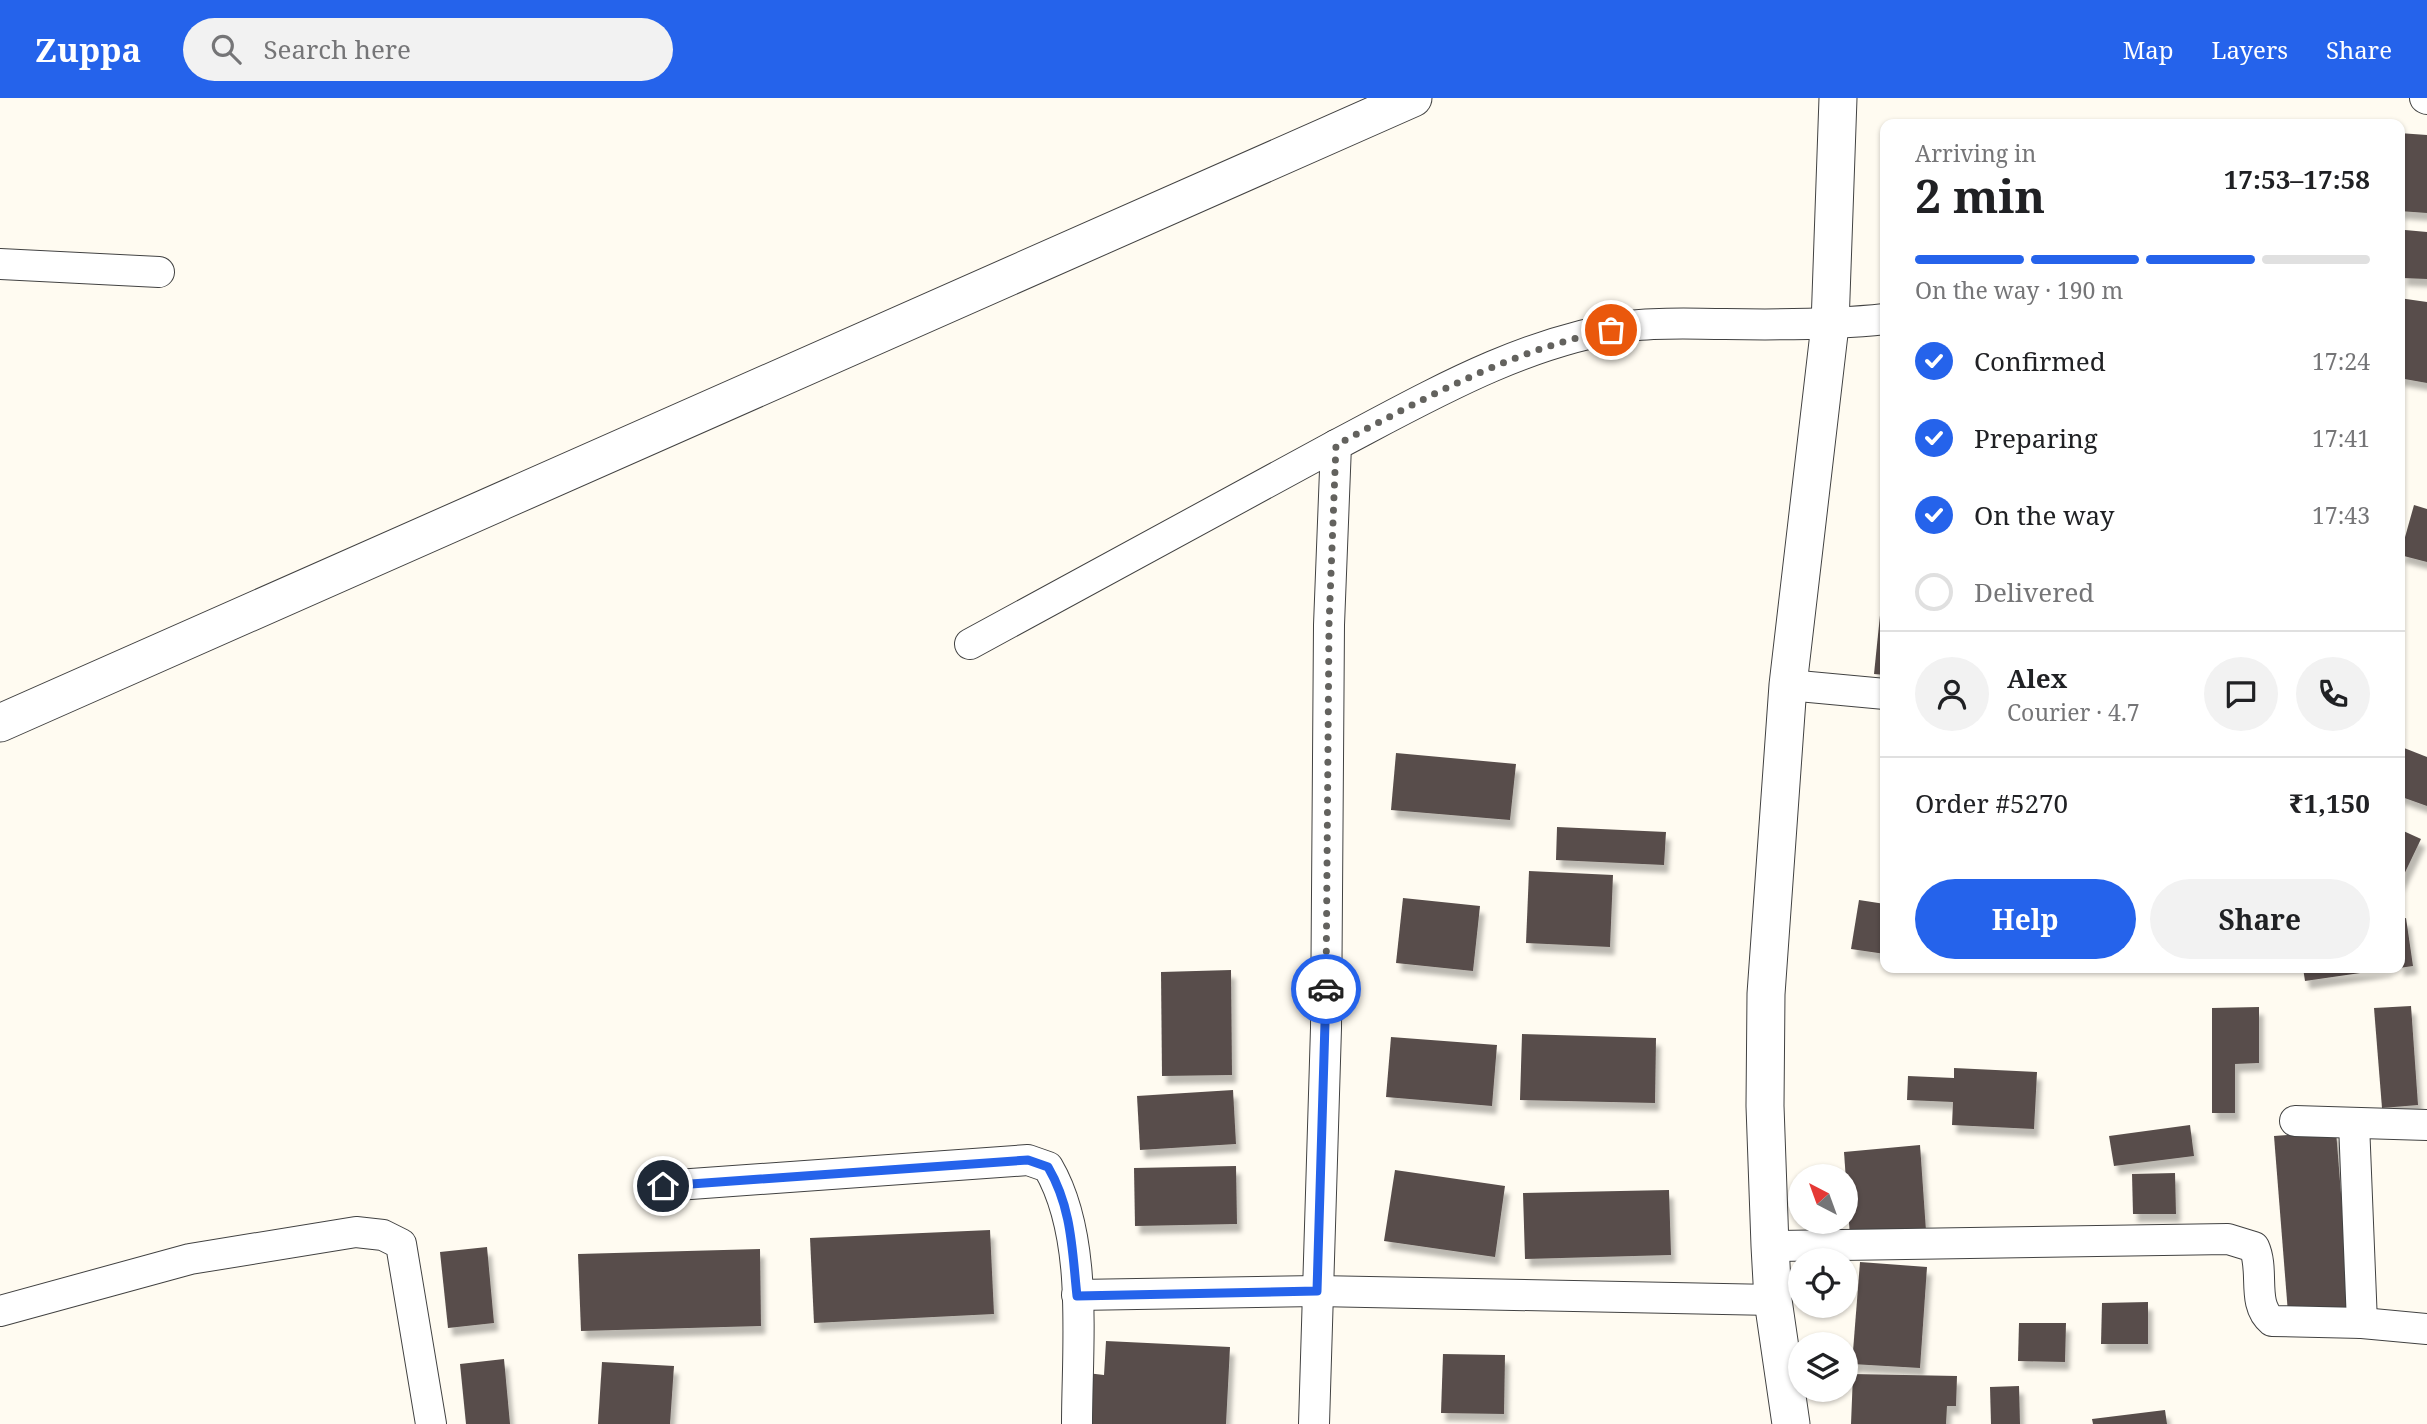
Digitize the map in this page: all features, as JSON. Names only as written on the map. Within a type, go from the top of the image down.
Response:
[{"type":"street","points":[[0,723],[1413,98]]},
{"type":"street","points":[[1791,1424],[1773,1300],[1765,1106],[1766,994],[1788,685],[1830,325],[1838,98]]},
{"type":"street","points":[[0,264],[159,272]]},
{"type":"street","points":[[970,644],[1447,386],[1507,360],[1571,338],[1631,326],[1830,325],[1880,320]]},
{"type":"street","points":[[1314,1424],[1325,1028],[1329,625],[1336,445]]},
{"type":"street","points":[[1788,685],[1880,694]]},
{"type":"street","points":[[2295,1121],[2427,1125]]},
{"type":"street","points":[[2354,1123],[2362,1323]]},
{"type":"street","points":[[663,1186],[1028,1160],[1048,1167],[1061,1190],[1069,1215],[1077,1296],[1077,1424]]},
{"type":"street","points":[[0,1311],[190,1259],[356,1232],[383,1235],[401,1244],[409,1277],[431,1424]]},
{"type":"street","points":[[1770,1246],[2228,1239],[2243,1241],[2254,1247],[2259,1258],[2260,1306],[2263,1314],[2272,1321],[2362,1323],[2427,1329]]},
{"type":"street","points":[[1077,1296],[1317,1291],[1773,1300]]},
{"type":"building","points":[[2405,133],[2427,135],[2427,213],[2405,211]]},
{"type":"building","points":[[2405,230],[2427,232],[2427,279],[2405,278]]},
{"type":"building","points":[[2405,299],[2427,302],[2427,383],[2405,379]]},
{"type":"building","points":[[2414,505],[2427,509],[2427,562],[2405,556],[2405,537]]},
{"type":"building","points":[[1880,615],[1880,675],[1874,674]]},
{"type":"building","points":[[2405,748],[2427,757],[2427,806],[2405,798]]},
{"type":"building","points":[[1396,753],[1516,764],[1510,820],[1391,810]]},
{"type":"building","points":[[1557,827],[1666,832],[1664,865],[1556,860]]},
{"type":"building","points":[[2405,832],[2421,839],[2405,872]]},
{"type":"building","points":[[1529,871],[1613,875],[1610,947],[1526,943]]},
{"type":"building","points":[[1403,898],[1480,906],[1473,971],[1396,963]]},
{"type":"building","points":[[1859,900],[1880,903],[1880,953],[1851,949]]},
{"type":"building","points":[[2405,918],[2413,966],[2405,967]]},
{"type":"building","points":[[1231,970],[1232,1075],[1162,1076],[1161,972]]},
{"type":"building","points":[[2304,973],[2360,973],[2305,981]]},
{"type":"building","points":[[2411,1006],[2418,1105],[2382,1108],[2374,1008]]},
{"type":"building","points":[[2259,1007],[2259,1063],[2235,1064],[2235,1113],[2212,1113],[2212,1008]]},
{"type":"building","points":[[1522,1034],[1656,1038],[1655,1103],[1520,1100]]},
{"type":"building","points":[[1391,1037],[1497,1045],[1492,1106],[1386,1097]]},
{"type":"building","points":[[1954,1068],[2037,1072],[2034,1129],[1952,1125],[1953,1102],[1907,1100],[1908,1076],[1954,1078]]},
{"type":"building","points":[[1233,1090],[1236,1144],[1140,1150],[1137,1096]]},
{"type":"building","points":[[2190,1125],[2194,1156],[2114,1166],[2109,1136]]},
{"type":"building","points":[[2336,1131],[2350,1307],[2288,1313],[2274,1136]]},
{"type":"building","points":[[1920,1145],[1926,1231],[1850,1237],[1850,1234],[1858,1234],[1858,1164],[1845,1164],[1844,1152]]},
{"type":"building","points":[[1236,1166],[1237,1224],[1135,1226],[1134,1168]]},
{"type":"building","points":[[1395,1170],[1505,1186],[1495,1257],[1384,1241]]},
{"type":"building","points":[[2175,1173],[2176,1214],[2133,1214],[2132,1174]]},
{"type":"building","points":[[1669,1190],[1671,1255],[1525,1259],[1523,1193]]},
{"type":"building","points":[[990,1230],[994,1314],[814,1323],[810,1238]]},
{"type":"building","points":[[487,1247],[494,1323],[448,1328],[440,1252]]},
{"type":"building","points":[[760,1249],[761,1326],[581,1331],[578,1254]]},
{"type":"building","points":[[1860,1262],[1927,1267],[1920,1368],[1858,1364],[1858,1332],[1855,1332],[1856,1318],[1858,1318]]},
{"type":"building","points":[[2148,1302],[2148,1344],[2101,1344],[2102,1303]]},
{"type":"building","points":[[2019,1323],[2066,1323],[2065,1362],[2018,1361]]},
{"type":"building","points":[[1106,1341],[1230,1347],[1226,1424],[1087,1424],[1087,1373],[1104,1375]]},
{"type":"building","points":[[1443,1354],[1505,1355],[1504,1414],[1441,1413]]},
{"type":"building","points":[[504,1359],[510,1424],[466,1424],[460,1364]]},
{"type":"building","points":[[602,1362],[674,1366],[670,1424],[598,1424]]},
{"type":"building","points":[[1858,1374],[1957,1376],[1956,1406],[1947,1406],[1946,1424],[1851,1424],[1852,1402],[1858,1402]]},
{"type":"building","points":[[2019,1386],[2020,1424],[1991,1424],[1990,1387]]},
{"type":"building","points":[[2165,1410],[2167,1424],[2093,1424],[2092,1419]]},
{"type":"way so far","points":[[1326,989],[1329,625],[1336,445],[1447,386],[1507,360],[1571,338],[1611,330]]},
{"type":"route","points":[[663,1186],[1028,1160],[1048,1167],[1061,1190],[1069,1215],[1077,1296],[1317,1291],[1326,989]]}]
